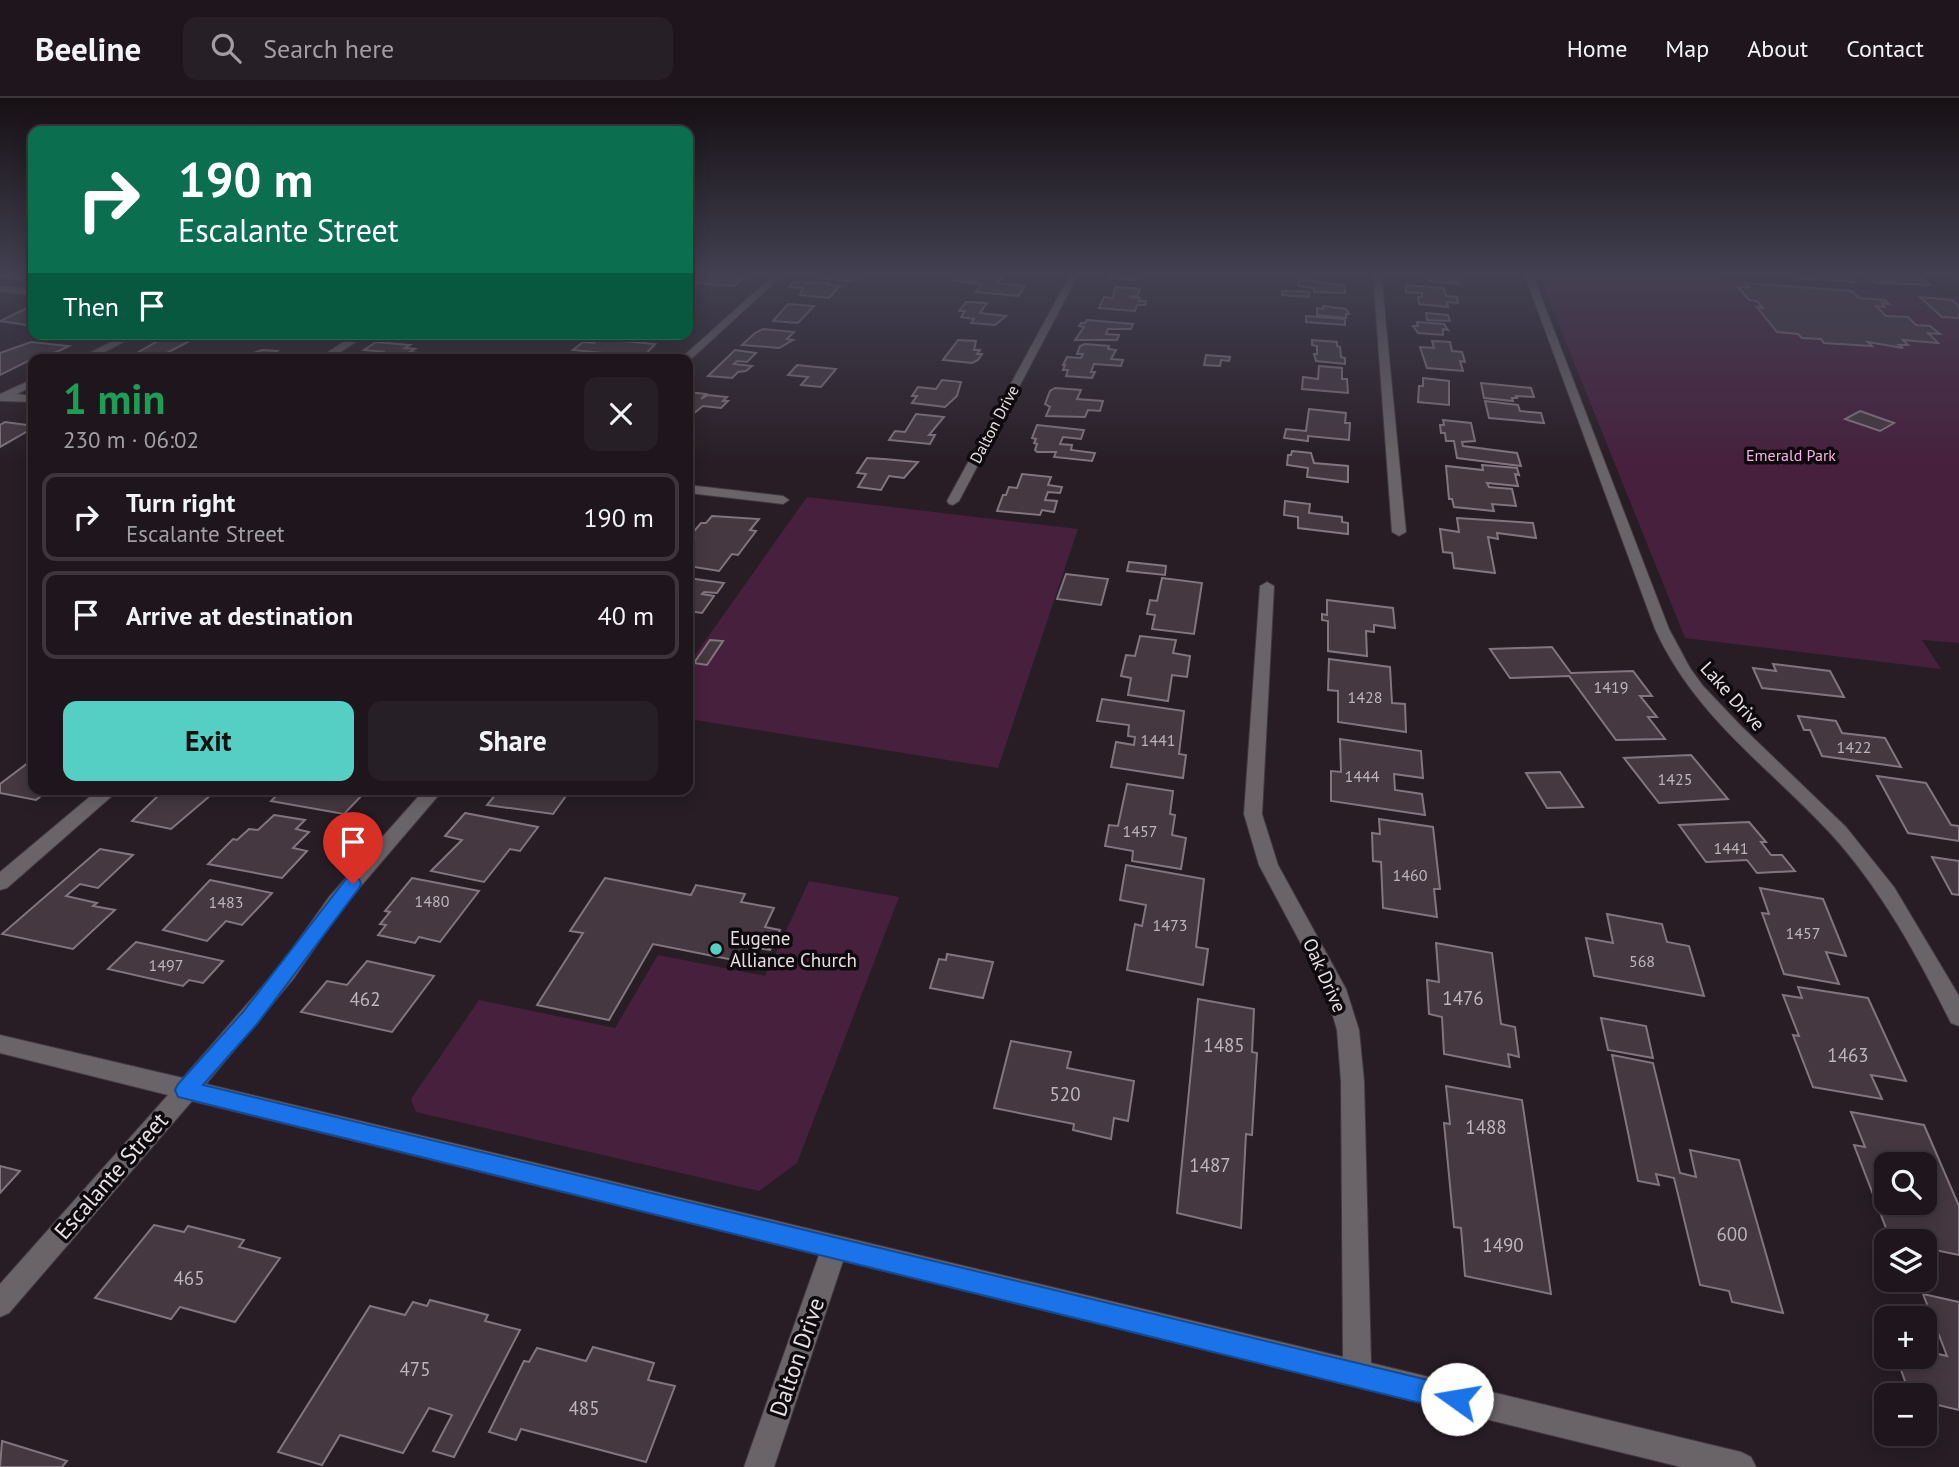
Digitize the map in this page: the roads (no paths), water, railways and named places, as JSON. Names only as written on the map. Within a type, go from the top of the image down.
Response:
[{"type":"street","points":[[691,354],[710,337]]},
{"type":"street","name":"Dalton Drive","points":[[953,501],[1040,337]]},
{"type":"street","points":[[1382,337],[1399,533]]},
{"type":"street","name":"Lake Drive","points":[[1552,337],[1661,629],[1677,660],[1695,688],[1857,852],[1901,913],[1959,1017]]},
{"type":"street","points":[[93,354],[122,340]]},
{"type":"street","points":[[330,354],[353,340]]},
{"type":"street","points":[[2,396],[28,384]]},
{"type":"street","points":[[2,396],[28,399]]},
{"type":"street","points":[[693,492],[783,500]]},
{"type":"street","name":"Oak Drive","points":[[1268,586],[1253,814],[1255,832],[1264,855],[1333,981],[1345,1017],[1352,1099],[1357,1376]]},
{"type":"street","points":[[0,883],[104,795]]},
{"type":"street","name":"Escalante Street","points":[[0,1304],[250,1018],[287,972],[336,902],[430,795]]},
{"type":"street","points":[[0,1044],[1357,1376],[1741,1467]]},
{"type":"street","name":"Dalton Drive","points":[[759,1467],[835,1247]]},
{"type":"place","name":"Eugene Alliance Church","points":[[716,949]]},
{"type":"park label","name":"Emerald Park","points":[[1791,455]]}]
